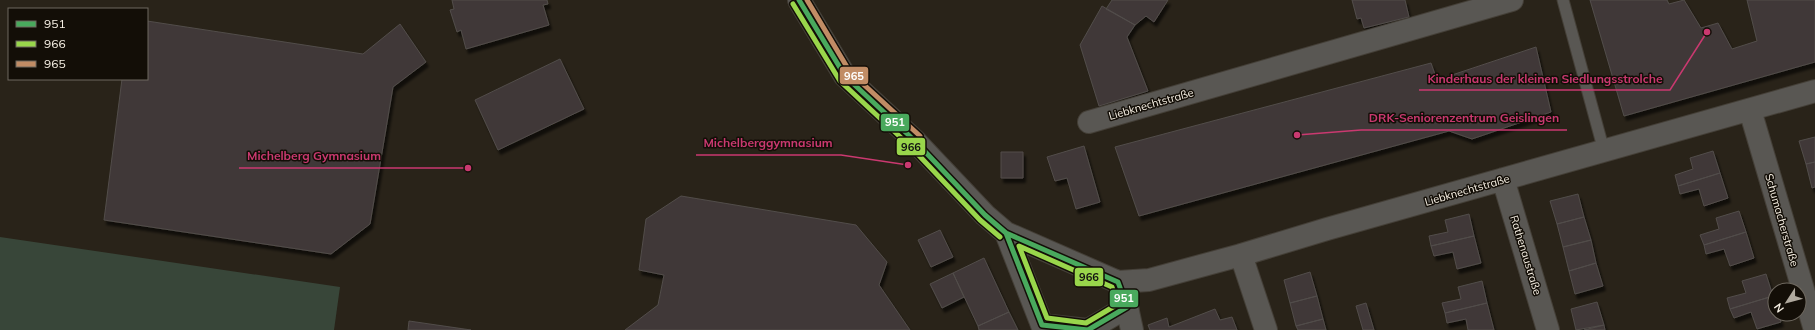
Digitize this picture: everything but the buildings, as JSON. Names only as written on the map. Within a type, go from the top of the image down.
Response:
[{"type":"street","name":"Liebknechtstraße","points":[[799,0],[845,76],[915,141],[986,215],[1006,233],[1118,282],[1149,280],[1241,255],[1815,91]]},
{"type":"street","name":"Liebknechtstraße","points":[[1090,122],[1512,0]]},
{"type":"street","name":"Schumacherstraße","points":[[1750,110],[1815,330]]},
{"type":"street","name":"Rathenaustraße","points":[[1503,179],[1548,330]]},
{"type":"street","name":"Liebknechtstraße","points":[[1006,233],[1043,328],[1088,330],[1127,307]]},
{"type":"street","points":[[1241,255],[1266,330]]},
{"type":"street","points":[[1118,282],[1127,307],[1132,330]]},
{"type":"lane","points":[[1563,0],[1604,151]]},
{"type":"green space","points":[[0,237],[340,287],[334,330],[0,330]]},
{"type":"transit line","name":"951","points":[[799,0],[845,76],[915,141],[985,215],[1006,233]]},
{"type":"transit line","name":"965","points":[[807,0],[850,72],[920,136]]},
{"type":"transit line","name":"966","points":[[793,4],[840,81],[910,146],[980,220],[1000,237]]},
{"type":"transit line","name":"951","points":[[1006,233],[1118,282],[1127,307],[1088,330],[1042,325],[1006,233]]},
{"type":"transit line","name":"966","points":[[1019,246],[1112,287],[1118,304],[1086,323],[1047,318],[1019,246]]},
{"type":"place","name":"Kinderhaus der kleinen Siedlungsstrolche","points":[[1707,32]]},
{"type":"place","name":"DRK-Seniorenzentrum Geislingen","points":[[1297,135]]},
{"type":"place","name":"Michelberggymnasium","points":[[908,165]]},
{"type":"place","name":"Michelberg Gymnasium","points":[[468,168]]}]
